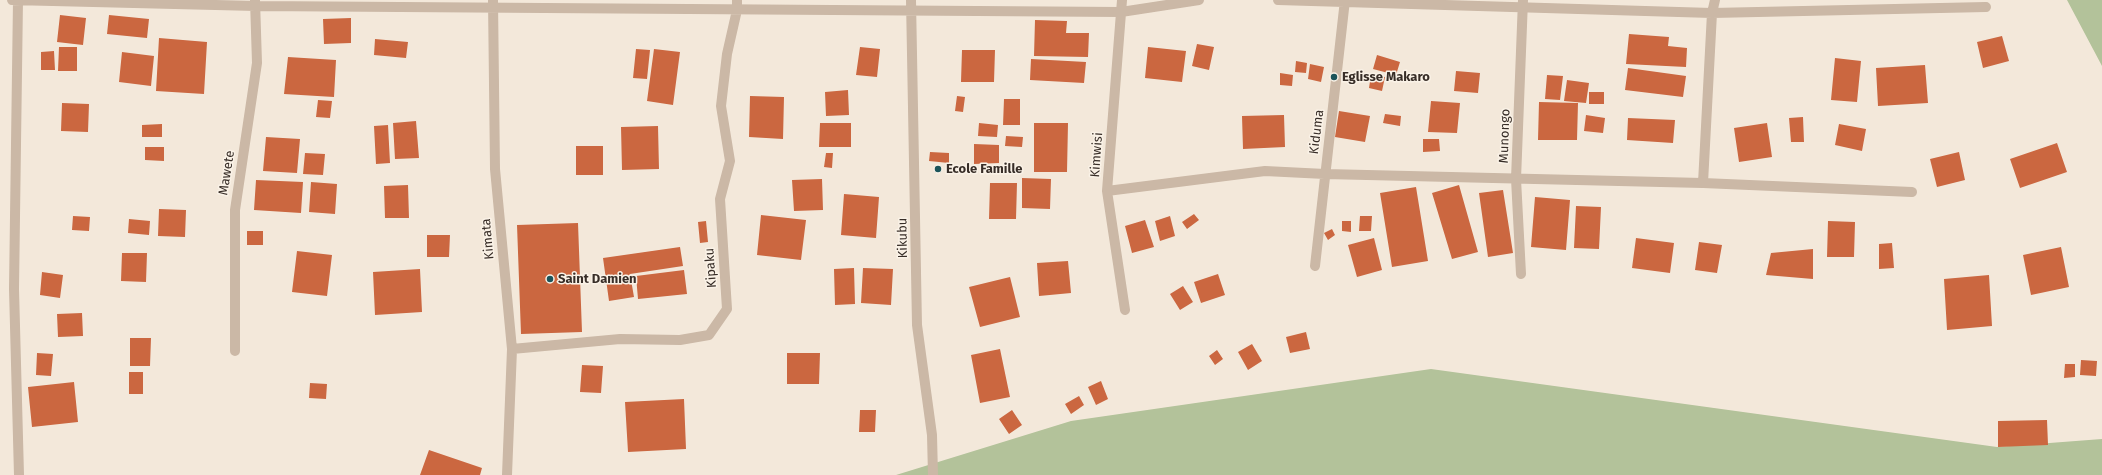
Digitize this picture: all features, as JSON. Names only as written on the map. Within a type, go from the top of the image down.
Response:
[{"type":"street","points":[[12,0],[255,3],[737,5],[911,11],[1120,12],[1199,0]]},
{"type":"street","points":[[18,0],[14,289],[19,475]]},
{"type":"street","name":"Kikubu","points":[[910,0],[917,325],[932,435],[933,475]]},
{"type":"street","name":"Kimwisi","points":[[1122,0],[1107,192],[1125,310]]},
{"type":"street","points":[[1278,0],[1522,4],[1712,13],[1986,7]]},
{"type":"street","points":[[1703,183],[1712,13],[1715,0]]},
{"type":"street","name":"Kiduma","points":[[1314,266],[1345,1]]},
{"type":"street","name":"Mawete","points":[[235,351],[235,210],[257,63],[255,3]]},
{"type":"street","name":"Kimata","points":[[493,4],[495,169],[512,349],[507,475]]},
{"type":"street","name":"Munongo","points":[[1521,274],[1516,179],[1522,4]]},
{"type":"street","name":"Kipaku","points":[[512,349],[620,339],[680,340],[709,335],[727,309],[720,199],[730,161],[721,106],[727,54],[737,5]]},
{"type":"street","points":[[1107,192],[1265,171],[1325,174],[1703,183],[1912,192]]},
{"type":"green space","points":[[2067,0],[2102,0],[2102,66]]},
{"type":"green space","points":[[1431,369],[1997,447],[2102,439],[2102,475],[896,475],[1071,421]]},
{"type":"building","points":[[60,15],[86,18],[83,45],[57,42]]},
{"type":"building","points":[[109,15],[149,19],[147,38],[107,34]]},
{"type":"building","points":[[351,18],[351,43],[324,44],[323,19]]},
{"type":"building","points":[[1035,20],[1067,21],[1066,33],[1089,33],[1088,57],[1034,56]]},
{"type":"building","points":[[1629,34],[1669,37],[1668,46],[1687,48],[1686,67],[1626,64]]},
{"type":"building","points":[[2002,36],[2009,61],[1983,68],[1977,42]]},
{"type":"building","points":[[159,38],[207,42],[204,94],[156,91]]},
{"type":"building","points":[[375,39],[408,42],[406,58],[374,55]]},
{"type":"building","points":[[1197,44],[1214,47],[1209,70],[1192,66]]},
{"type":"building","points":[[59,47],[77,47],[77,71],[58,71]]},
{"type":"building","points":[[860,47],[880,49],[877,77],[856,75]]},
{"type":"building","points":[[1148,47],[1186,51],[1182,82],[1145,78]]},
{"type":"building","points":[[636,49],[650,50],[647,79],[633,78]]},
{"type":"building","points":[[654,49],[680,52],[673,105],[647,101]]},
{"type":"building","points":[[962,50],[995,50],[994,82],[961,82]]},
{"type":"building","points":[[54,51],[55,70],[41,70],[41,52]]},
{"type":"building","points":[[122,52],[154,56],[151,86],[119,82]]},
{"type":"building","points":[[1377,55],[1400,62],[1396,75],[1373,69]]},
{"type":"building","points":[[288,57],[336,60],[334,97],[284,94]]},
{"type":"building","points":[[1835,58],[1861,61],[1857,102],[1831,100]]},
{"type":"building","points":[[1031,59],[1086,62],[1084,83],[1030,80]]},
{"type":"building","points":[[1296,61],[1307,63],[1306,73],[1295,72]]},
{"type":"building","points":[[1310,64],[1324,67],[1321,82],[1308,79]]},
{"type":"building","points":[[1925,65],[1928,103],[1878,106],[1876,68]]},
{"type":"building","points":[[1628,68],[1686,76],[1683,97],[1625,90]]},
{"type":"building","points":[[1456,71],[1480,73],[1478,93],[1454,91]]},
{"type":"building","points":[[1280,73],[1293,75],[1292,86],[1280,85]]},
{"type":"building","points":[[1371,75],[1385,77],[1382,91],[1369,88]]},
{"type":"building","points":[[1547,75],[1563,76],[1560,100],[1545,99]]},
{"type":"building","points":[[1567,80],[1589,83],[1586,103],[1564,101]]},
{"type":"building","points":[[848,90],[849,115],[826,116],[825,92]]},
{"type":"building","points":[[1589,92],[1604,92],[1604,104],[1589,104]]},
{"type":"building","points":[[750,96],[784,97],[783,139],[749,137]]},
{"type":"building","points":[[957,96],[965,97],[963,112],[955,111]]},
{"type":"building","points":[[1004,99],[1020,99],[1020,125],[1003,125]]},
{"type":"building","points":[[318,100],[332,101],[330,118],[316,117]]},
{"type":"building","points":[[1431,101],[1460,103],[1457,133],[1428,132]]},
{"type":"building","points":[[1539,102],[1578,103],[1577,140],[1538,140]]},
{"type":"building","points":[[62,103],[89,104],[88,132],[61,131]]},
{"type":"building","points":[[1339,111],[1370,116],[1365,142],[1335,137]]},
{"type":"building","points":[[1385,114],[1401,116],[1400,126],[1383,123]]},
{"type":"building","points":[[1284,115],[1285,147],[1243,149],[1242,116]]},
{"type":"building","points":[[1586,115],[1605,118],[1603,133],[1584,131]]},
{"type":"building","points":[[1803,117],[1804,142],[1791,142],[1789,118]]},
{"type":"building","points":[[1628,118],[1675,120],[1673,143],[1627,140]]},
{"type":"building","points":[[416,121],[419,158],[395,159],[393,123]]},
{"type":"building","points":[[820,123],[851,123],[851,147],[819,147]]},
{"type":"building","points":[[979,123],[998,125],[997,137],[978,136]]},
{"type":"building","points":[[1034,123],[1068,123],[1067,172],[1034,172]]},
{"type":"building","points":[[1767,123],[1772,157],[1739,162],[1734,128]]},
{"type":"building","points":[[162,124],[162,137],[142,137],[142,125]]},
{"type":"building","points":[[1839,124],[1866,129],[1862,151],[1835,145]]},
{"type":"building","points":[[388,125],[390,163],[376,164],[374,126]]},
{"type":"building","points":[[658,126],[659,169],[622,170],[621,127]]},
{"type":"building","points":[[1006,136],[1023,137],[1022,147],[1005,146]]},
{"type":"building","points":[[266,137],[300,139],[297,173],[263,171]]},
{"type":"building","points":[[1423,139],[1439,139],[1440,151],[1423,152]]},
{"type":"building","points":[[2057,143],[2067,172],[2020,188],[2010,159]]},
{"type":"building","points":[[974,144],[999,145],[999,163],[974,164]]},
{"type":"building","points":[[576,146],[603,146],[603,175],[576,175]]},
{"type":"building","points":[[145,147],[164,147],[164,161],[145,160]]},
{"type":"building","points":[[930,152],[949,153],[949,163],[929,161]]},
{"type":"building","points":[[1959,152],[1965,180],[1937,187],[1930,159]]},
{"type":"building","points":[[305,153],[325,154],[323,175],[303,174]]},
{"type":"building","points":[[826,153],[833,153],[832,168],[824,167]]},
{"type":"building","points":[[1022,178],[1051,179],[1050,209],[1022,208]]},
{"type":"building","points":[[822,179],[823,210],[794,211],[792,180]]},
{"type":"building","points":[[256,180],[303,182],[301,213],[254,210]]},
{"type":"building","points":[[311,182],[337,184],[335,214],[309,212]]},
{"type":"building","points":[[990,183],[1017,183],[1016,219],[989,219]]},
{"type":"building","points":[[408,185],[409,218],[385,218],[384,186]]},
{"type":"building","points":[[1459,185],[1478,252],[1452,259],[1432,193]]},
{"type":"building","points":[[1416,187],[1428,261],[1392,267],[1380,193]]},
{"type":"building","points":[[1503,190],[1513,253],[1488,257],[1479,193]]},
{"type":"building","points":[[844,194],[879,197],[876,238],[841,235]]},
{"type":"building","points":[[1535,197],[1570,200],[1566,250],[1531,247]]},
{"type":"building","points":[[1576,206],[1601,207],[1599,249],[1574,248]]},
{"type":"building","points":[[159,209],[186,210],[185,237],[158,236]]},
{"type":"building","points":[[1194,214],[1199,220],[1187,229],[1182,222]]},
{"type":"building","points":[[761,215],[806,220],[801,260],[757,255]]},
{"type":"building","points":[[73,216],[90,217],[89,231],[72,230]]},
{"type":"building","points":[[1170,216],[1175,236],[1160,241],[1155,221]]},
{"type":"building","points":[[1360,216],[1372,216],[1371,231],[1359,231]]},
{"type":"building","points":[[129,219],[150,221],[149,235],[128,233]]},
{"type":"building","points":[[1145,220],[1154,247],[1132,253],[1125,226]]},
{"type":"building","points":[[706,221],[708,242],[700,243],[698,222]]},
{"type":"building","points":[[1342,221],[1351,221],[1351,232],[1342,231]]},
{"type":"building","points":[[1828,221],[1855,222],[1854,257],[1827,257]]},
{"type":"building","name":"Saint Damien","points":[[578,223],[582,332],[521,334],[517,225]]},
{"type":"building","points":[[1332,229],[1335,235],[1328,240],[1324,233]]},
{"type":"building","points":[[247,231],[263,231],[263,245],[247,245]]},
{"type":"building","points":[[427,235],[450,235],[449,257],[427,257]]},
{"type":"building","points":[[1374,238],[1382,270],[1357,277],[1348,245]]},
{"type":"building","points":[[1636,238],[1674,243],[1670,273],[1632,268]]},
{"type":"building","points":[[1699,242],[1722,245],[1717,273],[1695,270]]},
{"type":"building","points":[[1892,243],[1894,268],[1879,269],[1879,244]]},
{"type":"building","points":[[680,247],[683,266],[630,274],[634,297],[609,301],[603,258]]},
{"type":"building","points":[[2061,247],[2069,287],[2031,295],[2023,255]]},
{"type":"building","points":[[1813,249],[1813,279],[1766,275],[1771,253]]},
{"type":"building","points":[[297,251],[332,255],[327,296],[292,292]]},
{"type":"building","points":[[122,253],[147,253],[146,282],[121,281]]},
{"type":"building","points":[[1068,261],[1071,293],[1039,296],[1037,263]]},
{"type":"building","points":[[854,268],[855,304],[835,305],[834,269]]},
{"type":"building","points":[[863,268],[893,269],[891,305],[861,303]]},
{"type":"building","points":[[420,269],[422,312],[375,315],[373,272]]},
{"type":"building","points":[[684,270],[687,294],[638,299],[636,276]]},
{"type":"building","points":[[42,272],[63,275],[60,298],[40,295]]},
{"type":"building","points":[[1218,274],[1225,295],[1201,303],[1194,282]]},
{"type":"building","points":[[1989,275],[1992,326],[1947,330],[1944,279]]},
{"type":"building","points":[[1010,277],[1020,317],[980,327],[969,287]]},
{"type":"building","points":[[1183,286],[1193,302],[1180,310],[1170,294]]},
{"type":"building","points":[[82,313],[83,336],[58,337],[57,314]]},
{"type":"building","points":[[1306,332],[1310,349],[1290,353],[1286,337]]},
{"type":"building","points":[[130,338],[151,338],[150,366],[130,366]]},
{"type":"building","points":[[1252,344],[1262,361],[1248,370],[1238,352]]},
{"type":"building","points":[[1000,349],[1010,397],[980,403],[971,355]]},
{"type":"building","points":[[1217,350],[1223,359],[1215,365],[1209,356]]},
{"type":"building","points":[[37,353],[53,354],[51,376],[36,375]]},
{"type":"building","points":[[787,353],[820,353],[819,384],[787,384]]},
{"type":"building","points":[[2081,360],[2097,361],[2096,376],[2080,375]]},
{"type":"building","points":[[2065,364],[2075,364],[2075,377],[2064,378]]},
{"type":"building","points":[[582,365],[603,366],[601,393],[580,392]]},
{"type":"building","points":[[129,372],[143,372],[143,394],[129,394]]},
{"type":"building","points":[[1101,381],[1108,399],[1096,405],[1088,387]]},
{"type":"building","points":[[74,382],[78,422],[32,427],[28,387]]},
{"type":"building","points":[[310,383],[327,384],[326,399],[309,398]]},
{"type":"building","points":[[1079,396],[1084,405],[1071,414],[1065,404]]},
{"type":"building","points":[[684,399],[686,449],[628,452],[625,402]]},
{"type":"building","points":[[860,410],[876,410],[875,432],[859,432]]},
{"type":"building","points":[[1012,410],[1022,425],[1009,434],[999,419]]},
{"type":"building","points":[[2047,420],[2048,445],[1998,447],[1998,421]]},
{"type":"building","points":[[429,450],[482,468],[480,475],[420,475]]},
{"type":"place","name":"Eglisse Makaro","points":[[1334,77]]},
{"type":"place","name":"Ecole Famille","points":[[938,169]]},
{"type":"place","name":"Saint Damien","points":[[550,279]]}]
